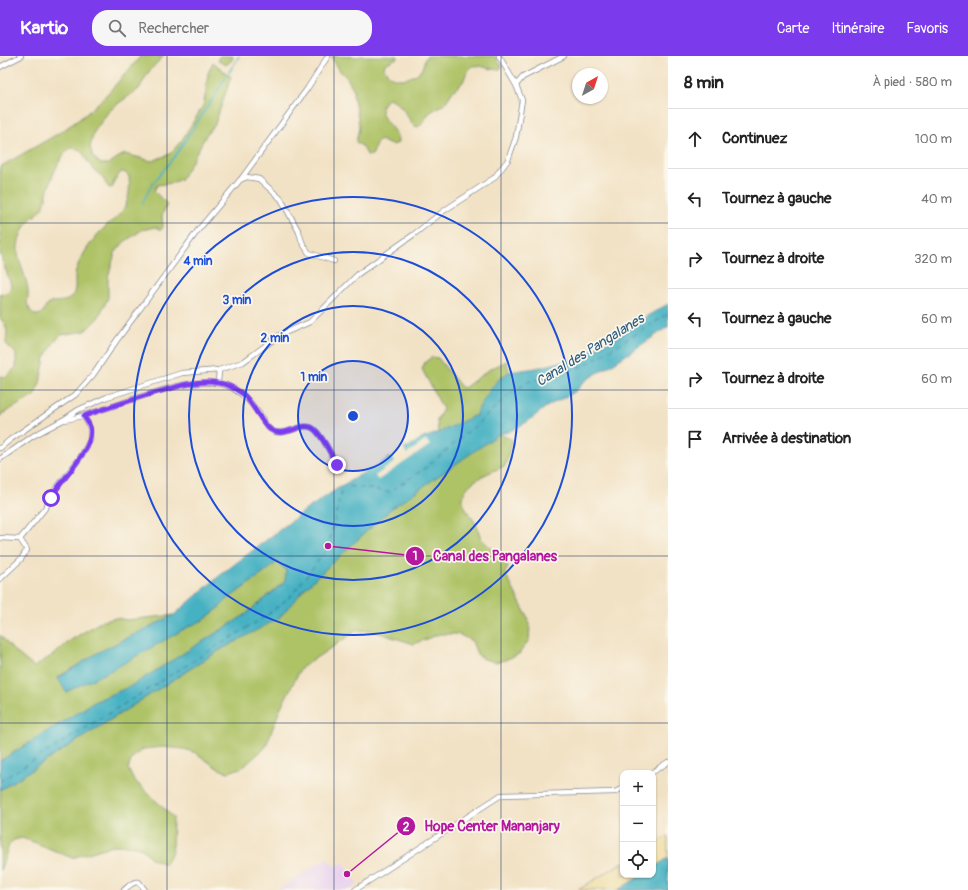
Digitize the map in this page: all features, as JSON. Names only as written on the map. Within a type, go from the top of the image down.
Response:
[{"type":"street","points":[[0,67],[20,56]]},
{"type":"street","points":[[0,448],[75,395],[93,375],[199,229],[240,180],[307,89],[328,56]]},
{"type":"street","points":[[0,459],[33,436],[78,410],[107,397],[182,373],[219,370],[243,362],[280,335],[310,322],[358,274],[414,235],[445,210],[494,178],[508,160],[516,137],[522,100],[516,84],[499,56]]},
{"type":"street","points":[[516,84],[523,77],[564,56]]},
{"type":"street","points":[[240,180],[247,177],[259,179],[281,199],[309,253],[334,261]]},
{"type":"street","points":[[218,383],[219,370]]},
{"type":"street","points":[[63,420],[77,419],[105,408],[186,384],[218,383],[243,394],[253,405],[269,429],[282,433],[308,426],[314,429],[337,465]]},
{"type":"street","points":[[20,539],[46,507],[55,490],[87,446],[90,440],[90,428],[84,416]]},
{"type":"street","points":[[0,538],[20,539]]},
{"type":"street","points":[[0,579],[21,559],[27,550],[20,539]]},
{"type":"street","points":[[656,770],[668,762]]},
{"type":"street","points":[[355,890],[501,795],[615,792],[620,790]]},
{"type":"street","points":[[124,890],[137,882],[139,882],[145,890]]},
{"type":"shaded area","points":[[327,858],[335,867],[343,862],[358,884],[349,890],[278,890]]},
{"type":"green space","points":[[141,56],[164,56],[148,73],[139,89],[116,105],[106,115],[94,132],[90,147],[93,157],[101,164],[108,164],[125,154],[152,161],[170,154],[182,140],[203,106],[208,73],[213,62],[231,77],[215,124],[206,135],[181,179],[172,183],[157,185],[154,191],[167,204],[162,216],[163,227],[161,230],[155,227],[142,230],[124,242],[115,253],[108,277],[108,298],[98,318],[85,331],[61,335],[54,342],[45,358],[40,383],[34,396],[2,414],[0,417],[0,376],[6,377],[16,367],[16,354],[6,344],[7,331],[5,324],[0,318],[0,293],[3,294],[9,291],[11,285],[0,254],[0,167],[55,136],[76,122],[107,93]],"holes":[[[70,148],[75,148],[83,153],[90,165],[102,177],[109,188],[113,187],[114,181],[121,172],[124,172],[129,176],[127,201],[118,216],[98,234],[82,256],[76,270],[75,290],[72,296],[64,301],[50,303],[46,306],[42,313],[35,315],[27,304],[27,285],[18,254],[19,241],[27,223],[43,206],[58,163]]]},
{"type":"green space","points":[[219,56],[233,56],[232,60],[226,65],[218,60]]},
{"type":"green space","points":[[331,56],[398,56],[385,64],[384,68],[390,76],[398,79],[410,77],[418,73],[421,70],[427,56],[495,56],[502,67],[500,69],[496,69],[472,66],[466,74],[463,82],[453,91],[445,103],[429,113],[421,125],[417,127],[413,125],[396,102],[388,98],[382,105],[383,116],[395,133],[398,143],[391,145],[381,140],[376,145],[372,155],[367,155],[363,147],[356,142],[359,128],[353,95],[354,90]]},
{"type":"green space","points":[[432,357],[438,358],[461,387],[464,388],[490,369],[507,361],[509,372],[498,380],[480,406],[476,415],[438,433],[437,420],[443,409],[422,369],[425,362]]},
{"type":"green space","points":[[499,434],[513,440],[505,466],[476,480],[465,491],[463,498],[464,505],[476,524],[481,538],[500,555],[506,563],[508,568],[505,573],[528,618],[530,625],[529,640],[519,654],[505,660],[495,662],[484,659],[477,654],[472,641],[458,634],[439,634],[414,644],[370,630],[356,631],[301,668],[281,707],[265,748],[243,767],[229,772],[224,771],[217,768],[196,753],[184,749],[163,747],[143,749],[132,758],[128,769],[133,779],[173,817],[172,852],[165,864],[152,859],[142,849],[135,846],[114,845],[72,858],[22,838],[14,840],[9,845],[0,871],[0,790],[220,650],[279,618],[306,587],[392,508]]},
{"type":"green space","points":[[277,562],[286,570],[285,581],[245,615],[131,686],[96,701],[0,761],[0,635],[13,650],[34,667],[56,653],[71,640],[102,621],[116,618],[127,620],[174,615],[99,652],[58,677],[66,692],[203,620],[218,609],[229,598]]},
{"type":"sand","points":[[668,836],[668,878],[648,890],[578,890],[620,864],[620,878],[656,878],[656,843]]},
{"type":"water","points":[[668,304],[668,327],[586,380],[576,391],[546,407],[527,422],[508,432],[499,434],[392,508],[306,587],[279,618],[220,650],[0,790],[0,761],[96,701],[131,686],[245,615],[285,582],[286,570],[277,562],[229,598],[218,609],[203,620],[114,669],[66,692],[58,678],[99,652],[174,615],[218,577],[307,509],[343,485],[423,438],[438,433],[476,415],[490,390],[498,380],[509,372],[536,368],[574,359],[622,334],[647,316]]},
{"type":"water","points":[[668,858],[668,890],[618,890],[637,878],[656,878],[656,866]]},
{"type":"pier","points":[[426,440],[430,445],[378,480],[375,476],[395,462],[390,456],[371,469],[369,467],[403,448],[407,454]]},
{"type":"waterway","points":[[142,203],[153,183],[175,156],[239,56]]},
{"type":"ferry route","points":[[0,781],[266,616],[291,596],[328,548],[343,485],[389,492],[424,469],[474,427],[512,392],[530,381],[564,374],[588,363],[668,314]]},
{"type":"place","name":"Canal des Pangalanes","points":[[328,546]]},
{"type":"place","name":"Hope Center Mananjary","points":[[347,874]]},
{"type":"route","points":[[51,498],[60,483],[80,458],[90,440],[90,428],[84,416],[105,408],[186,384],[202,382],[218,383],[243,394],[253,405],[269,429],[276,432],[282,433],[308,426],[314,429],[337,465]]}]
